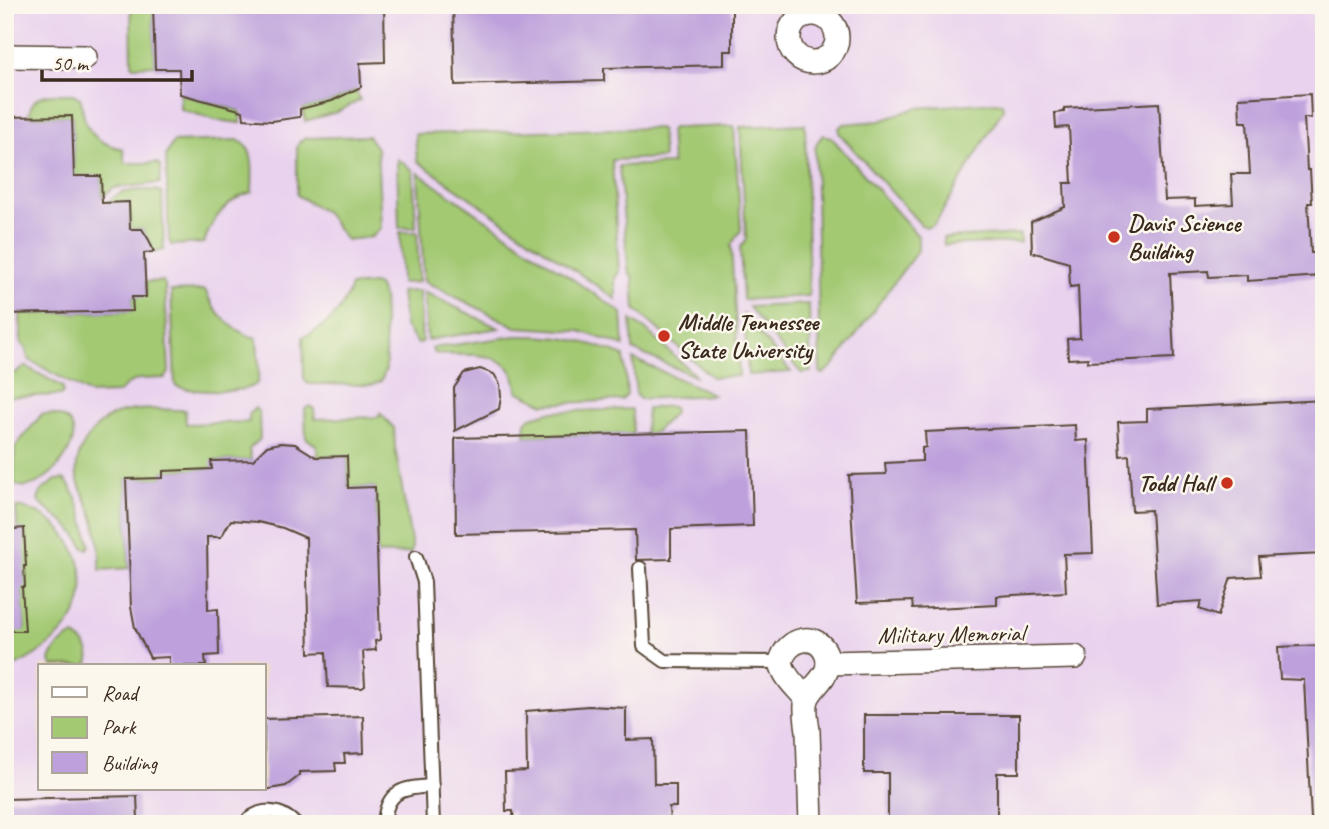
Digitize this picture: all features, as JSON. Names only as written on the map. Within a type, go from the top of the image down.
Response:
[{"type":"street","points":[[5,56],[85,57]]},
{"type":"street","points":[[807,701],[823,677],[828,663],[827,656],[817,643],[801,640],[770,662],[797,687],[807,701],[811,824]]},
{"type":"street","name":"Military Memorial","points":[[828,663],[1076,651]]},
{"type":"lane","points":[[416,557],[424,582],[433,824]]},
{"type":"lane","points":[[640,568],[644,646],[665,661],[770,662]]},
{"type":"lane","points":[[384,824],[385,808],[394,795],[405,788],[432,786]]},
{"type":"lane","points":[[244,824],[255,814],[265,811],[286,815],[295,824]]},
{"type":"shaded area","name":"Middle Tennessee State University","points":[[5,5],[1324,5],[1324,824],[5,824]]},
{"type":"green space","points":[[131,5],[153,5],[155,65],[132,66]]},
{"type":"green space","points":[[356,90],[360,100],[337,112],[305,121],[303,108],[332,101]]},
{"type":"green space","points":[[73,94],[80,98],[91,132],[105,143],[123,149],[125,163],[158,163],[161,167],[160,183],[114,188],[102,197],[101,176],[74,176],[72,116],[29,117],[35,101],[41,96]]},
{"type":"green space","points":[[180,94],[240,111],[241,123],[215,120],[180,109]]},
{"type":"green space","points":[[1002,103],[1003,109],[937,220],[930,227],[921,225],[839,133],[843,124],[880,121],[916,108]]},
{"type":"green space","points":[[805,124],[809,296],[743,300],[740,248],[746,239],[740,127]]},
{"type":"green space","points":[[734,126],[741,230],[731,245],[739,376],[712,377],[635,309],[633,277],[628,266],[619,166],[672,164],[672,128]]},
{"type":"green space","points":[[658,128],[661,131],[663,158],[612,160],[619,272],[615,278],[616,299],[417,161],[415,134]]},
{"type":"green space","points":[[823,135],[831,137],[918,236],[918,250],[833,366],[823,374],[820,372],[815,149]]},
{"type":"green space","points":[[368,136],[377,148],[381,228],[372,237],[346,240],[326,213],[297,195],[297,148],[300,141],[306,138]]},
{"type":"green space","points":[[238,140],[251,155],[252,192],[235,199],[222,211],[211,226],[204,243],[171,245],[166,156],[173,142]]},
{"type":"green space","points":[[397,159],[413,170],[416,227],[399,228]]},
{"type":"green space","points":[[418,173],[622,313],[624,346],[580,331],[516,327],[424,281]]},
{"type":"green space","points":[[155,190],[162,193],[164,250],[154,252],[142,229],[130,229],[129,202],[108,203],[123,193]]},
{"type":"green space","points":[[400,232],[417,232],[419,282],[401,283]]},
{"type":"green space","points":[[1020,234],[1020,242],[944,245],[943,238]]},
{"type":"green space","points":[[163,281],[169,373],[165,378],[139,379],[129,383],[118,393],[90,394],[28,359],[26,349],[21,343],[20,314],[132,311],[132,297],[146,296],[146,282]]},
{"type":"green space","points":[[351,286],[378,286],[383,296],[386,369],[381,381],[372,385],[308,384],[304,379],[303,337],[319,329],[333,317],[344,303]]},
{"type":"green space","points":[[205,290],[225,320],[240,331],[257,338],[258,379],[252,387],[217,391],[191,390],[175,385],[171,291]]},
{"type":"green space","points":[[419,291],[422,342],[418,344],[405,327],[401,292]]},
{"type":"green space","points":[[424,292],[499,328],[427,340]]},
{"type":"green space","points":[[809,304],[811,372],[801,373],[749,307]]},
{"type":"green space","points":[[744,315],[791,372],[748,375]]},
{"type":"green space","points":[[631,320],[645,329],[697,377],[633,350]]},
{"type":"green space","points":[[516,336],[545,336],[571,340],[624,356],[627,395],[622,400],[544,404],[517,391],[514,377],[508,367],[499,360],[475,355],[438,354],[433,352],[432,348]]},
{"type":"green space","points":[[633,359],[713,395],[640,399],[636,395]]},
{"type":"green space","points":[[25,366],[63,387],[63,393],[5,397],[5,374],[16,373]]},
{"type":"green space","points":[[310,406],[314,409],[315,419],[379,417],[380,413],[394,428],[411,553],[377,554],[375,487],[348,488],[347,456],[318,457],[317,446],[306,438],[305,409]]},
{"type":"green space","points":[[673,407],[674,413],[654,433],[645,433],[647,409]]},
{"type":"green space","points":[[255,408],[259,413],[260,439],[249,449],[251,460],[212,461],[212,469],[163,471],[163,478],[126,479],[129,568],[100,570],[96,525],[77,476],[79,457],[95,429],[111,417],[135,410],[185,410],[186,424],[249,422],[249,414]]},
{"type":"green space","points":[[632,409],[633,434],[525,436],[526,422],[531,417],[549,412]]},
{"type":"green space","points":[[42,414],[63,417],[72,427],[72,440],[66,455],[41,481],[27,486],[15,484],[15,447]]},
{"type":"green space","points":[[64,479],[81,510],[90,545],[88,549],[84,548],[69,527],[38,501],[41,491],[56,480]]},
{"type":"green space","points":[[16,507],[34,511],[50,520],[63,533],[80,565],[83,583],[73,618],[60,635],[34,656],[5,670],[5,631],[25,630]]},
{"type":"green space","points":[[74,636],[82,641],[89,653],[88,664],[51,664],[51,657],[66,639]]},
{"type":"building","points":[[153,5],[384,5],[385,62],[360,63],[361,87],[332,101],[300,109],[300,117],[272,121],[244,119],[243,111],[180,94],[179,69],[155,69]]},
{"type":"building","points":[[453,5],[732,5],[732,51],[724,51],[724,65],[604,68],[604,81],[455,85]]},
{"type":"building","name":"Davis Science Building","points":[[1310,94],[1311,118],[1304,118],[1312,203],[1308,203],[1311,253],[1319,253],[1321,276],[1247,281],[1247,275],[1209,277],[1208,271],[1170,273],[1174,358],[1088,362],[1088,358],[1068,359],[1067,339],[1080,338],[1078,286],[1070,287],[1069,263],[1032,252],[1031,222],[1065,207],[1064,183],[1072,183],[1069,127],[1056,128],[1055,113],[1064,112],[1064,108],[1159,103],[1165,200],[1195,199],[1195,206],[1233,204],[1231,174],[1250,174],[1247,122],[1240,122],[1239,98]]},
{"type":"building","points":[[72,116],[74,176],[101,176],[102,203],[129,202],[130,229],[142,229],[154,252],[144,253],[146,297],[132,297],[133,311],[5,314],[5,117]]},
{"type":"building","points":[[480,369],[494,374],[500,384],[499,409],[455,431],[454,388],[464,373]]},
{"type":"building","name":"Todd Hall","points":[[1324,400],[1324,554],[1259,557],[1261,576],[1231,578],[1218,616],[1199,609],[1202,601],[1157,604],[1151,510],[1132,511],[1129,455],[1120,456],[1118,422],[1147,421],[1147,409]]},
{"type":"building","points":[[1075,425],[1076,441],[1088,440],[1093,553],[1064,554],[1066,592],[997,596],[997,605],[913,609],[912,601],[857,603],[849,475],[886,474],[885,463],[922,461],[922,448],[926,447],[925,432]]},
{"type":"building","points":[[750,431],[753,526],[671,529],[671,559],[636,560],[635,530],[456,534],[455,438]]},
{"type":"building","points":[[295,444],[316,457],[347,456],[348,488],[375,487],[380,640],[375,641],[376,650],[363,651],[365,686],[362,688],[328,687],[326,652],[309,653],[306,538],[283,528],[258,522],[231,520],[221,537],[207,537],[208,610],[218,609],[219,655],[205,656],[206,664],[169,664],[169,657],[150,658],[135,628],[131,607],[126,479],[163,478],[163,471],[212,469],[211,461],[253,460],[267,446]]},
{"type":"building","points":[[24,528],[26,566],[25,587],[22,587],[25,631],[5,631],[5,530]]},
{"type":"building","points":[[1324,645],[1324,819],[1311,819],[1304,680],[1280,679],[1278,647]]},
{"type":"building","points":[[589,706],[626,708],[626,740],[653,739],[654,784],[676,784],[676,807],[669,807],[670,824],[514,824],[513,811],[506,811],[505,772],[527,771],[526,711]]},
{"type":"building","points":[[864,715],[1019,715],[1019,773],[997,773],[997,824],[888,824],[888,773],[864,773]]},
{"type":"building","points":[[363,716],[364,753],[344,754],[345,763],[335,763],[336,771],[299,772],[299,776],[286,786],[266,790],[266,719]]},
{"type":"building","points":[[137,796],[138,819],[129,819],[129,824],[5,824],[5,799]]},
{"type":"place","name":"Davis Science Building","points":[[1114,237]]},
{"type":"place","name":"Middle Tennessee State University","points":[[664,336]]},
{"type":"place","name":"Todd Hall","points":[[1227,483]]}]
